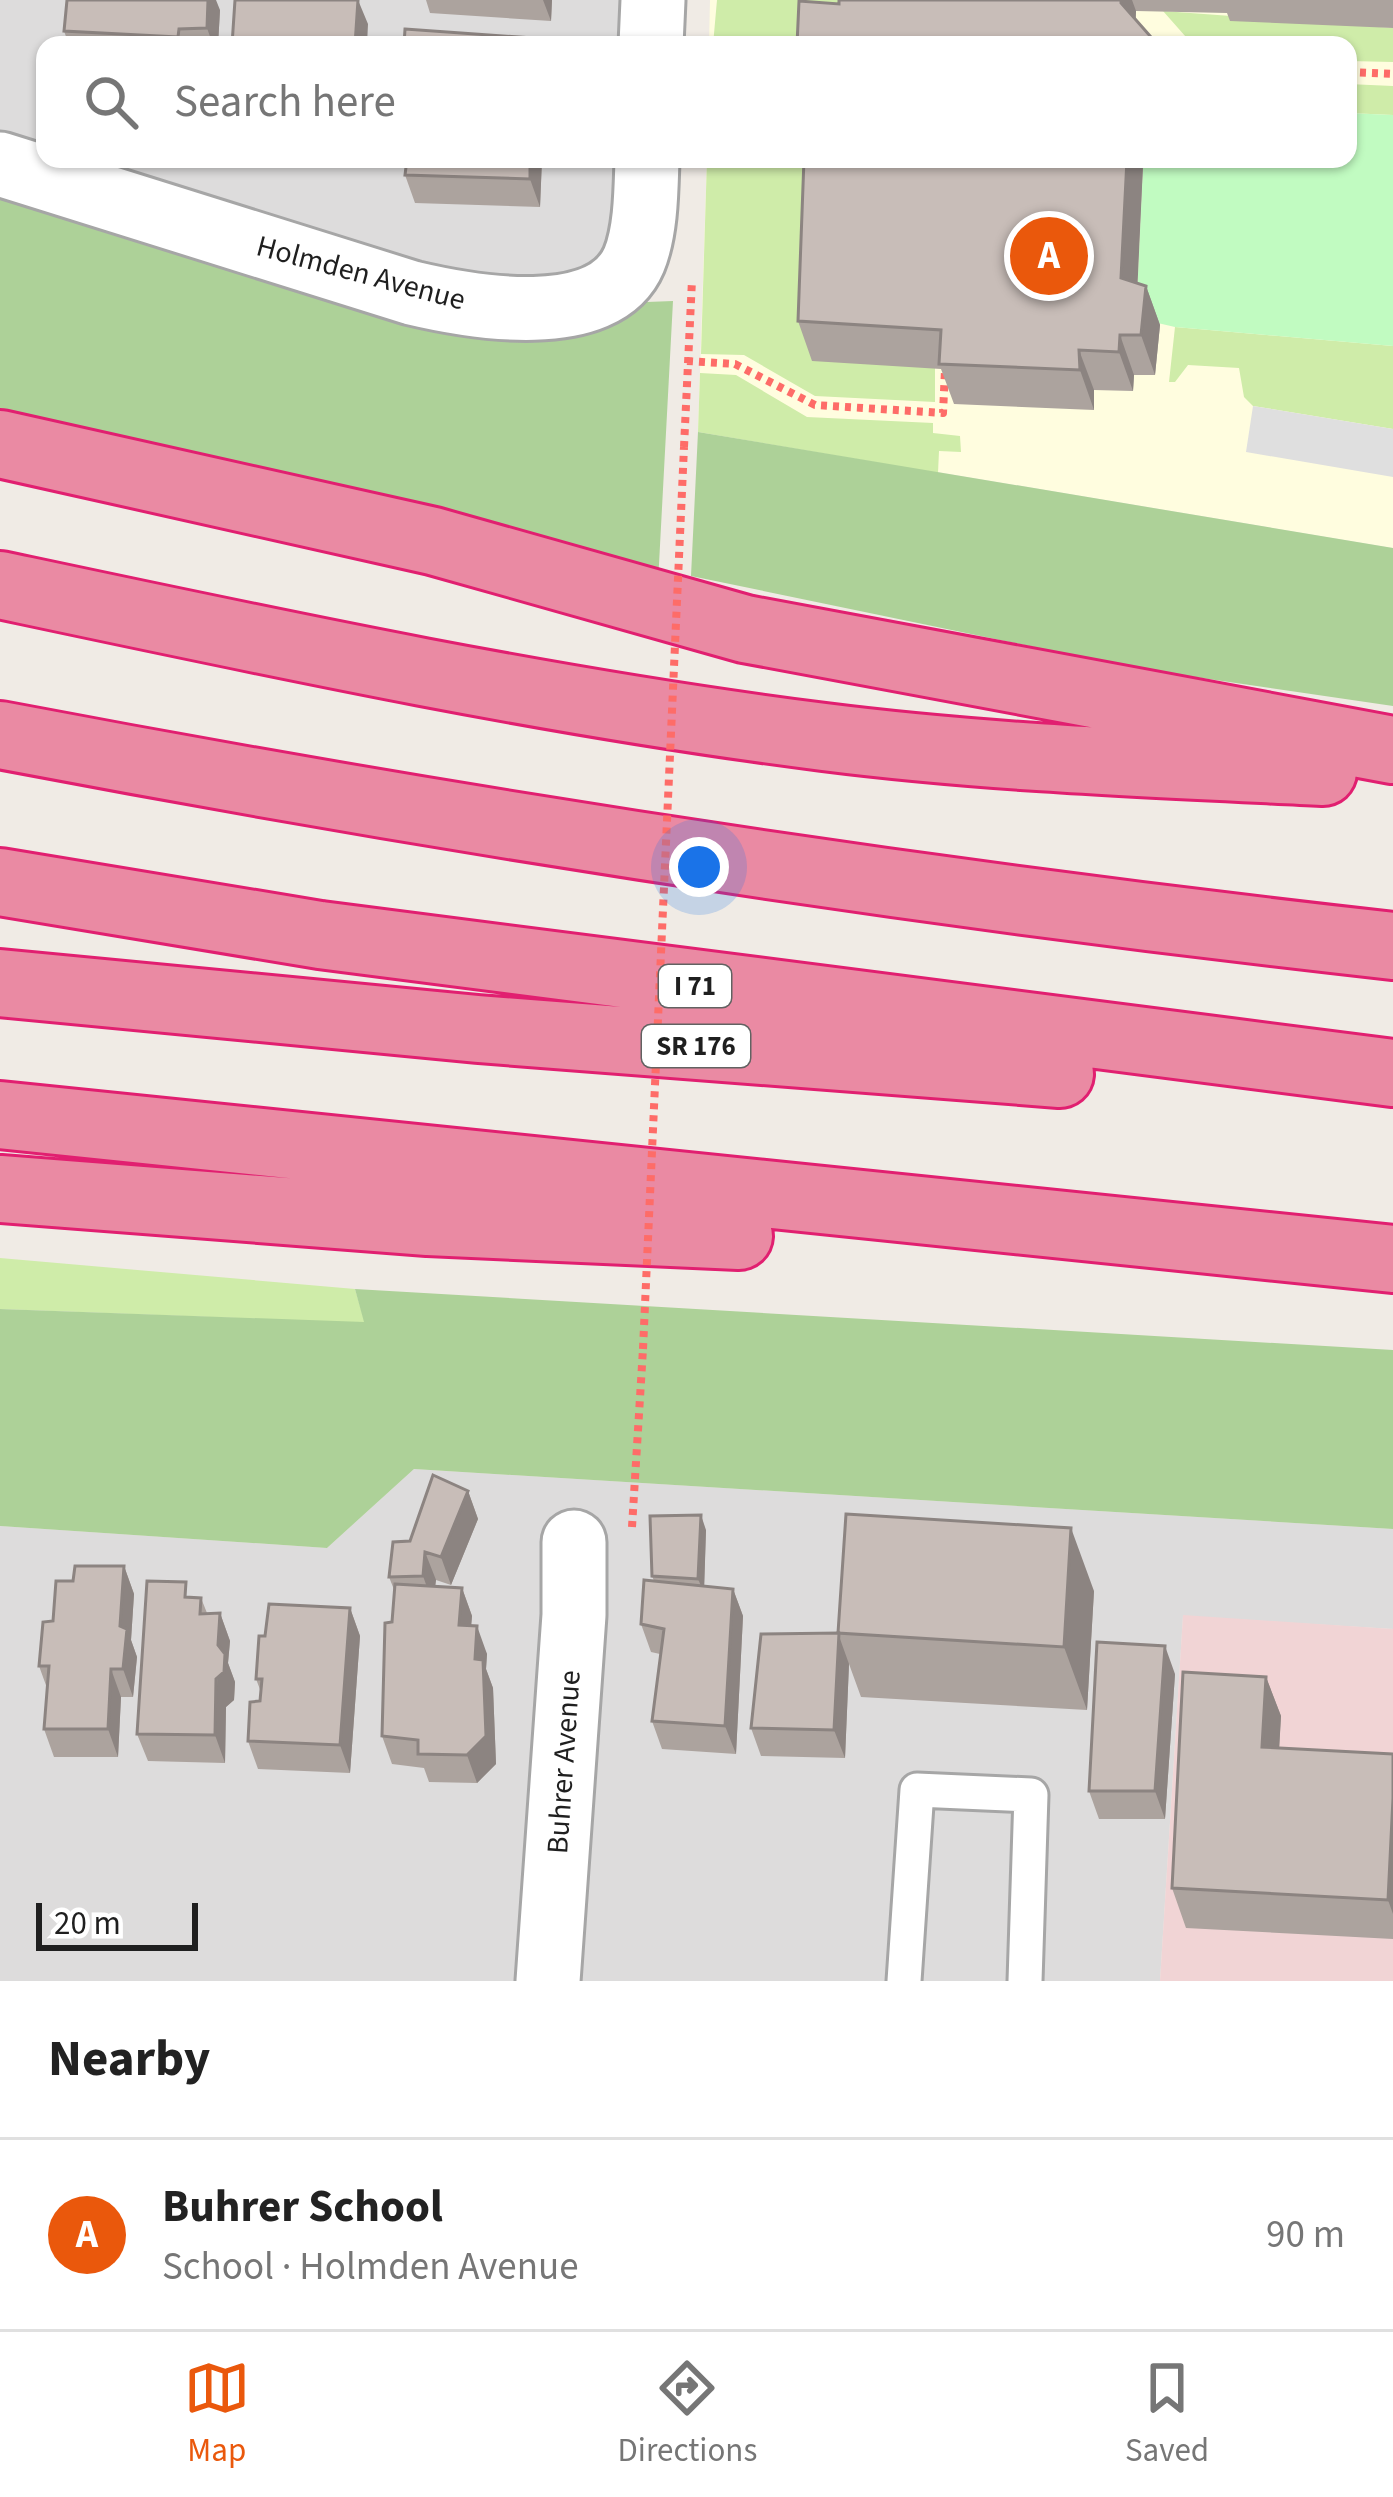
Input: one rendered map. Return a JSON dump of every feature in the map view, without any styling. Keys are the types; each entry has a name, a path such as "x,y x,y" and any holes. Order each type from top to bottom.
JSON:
{"highway":[{"path":"0,444 433,541 745,629 1393,750"},
{"path":"0,585 506,689 826,737 1096,761 1393,775"},
{"path":"0,735 318,795 730,860 1393,946"},
{"name":"I 71","path":"0,882 368,942 1393,1073"},
{"name":"SR 176","path":"0,983 478,1029 1393,1093"},
{"path":"0,1115 1393,1262"},
{"path":"0,1189 428,1222 1393,1262"}],"street":[{"path":"651,36 653,0"},
{"name":"Holmden Avenue","path":"0,164 412,293 499,306 576,305 619,283 634,260 646,170"},
{"name":"Buhrer Avenue","path":"548,1981 574,1616 602,1546"}],"lane":[{"path":"904,1981 917,1790 1031,1796 1024,1981"}],"path":[{"path":"1357,72 1393,74"},
{"path":"602,1546 643,1349 693,268"},
{"path":"687,362 735,364 814,405 943,413 945,369"}],"shaded area":[{"path":"0,0 653,0 651,36 36,36 36,168 647,168 646,180 576,305 0,164"},
{"path":"710,0 1393,0 1393,548 698,432 707,168 1357,168 1357,36 709,36"},
{"path":"1253,406 1393,429 1393,477 1246,452"},
{"path":"414,1469 1393,1529 1393,1629 1183,1616 1160,1981 0,1981 0,1526 327,1548"},
{"path":"1183,1615 1393,1629 1393,1981 1160,1981"}],"green space":[{"path":"717,0 855,0 821,36 714,36"},
{"path":"1163,11 1393,28 1393,62 1357,61 1357,36 1185,36"},
{"path":"1357,84 1393,86 1393,115 1357,113"},
{"path":"1357,113 1393,115 1393,346 1175,327 1136,318 1143,168 1357,168"},
{"path":"0,164 515,307 673,301 658,583 0,444"},
{"path":"707,168 825,168 935,368 935,402 815,396 744,355 701,354"},
{"path":"1175,327 1393,346 1393,429 1253,406 1244,397 1239,368 1188,365 1175,382 1169,382"},
{"path":"700,373 736,375 807,417 933,423 933,433 960,436 961,452 939,451 938,473 698,432"},
{"path":"698,432 1393,548 1393,706 1140,669 691,576"},
{"path":"0,1258 355,1289 365,1323 0,1309"},
{"path":"355,1289 1393,1350 1393,1529 414,1469 327,1548 0,1526 0,1309 364,1322"}],"building":[{"path":"67,0 208,0 207,28 179,29 178,36 64,31"},
{"path":"235,0 358,0 356,36 233,36"},
{"path":"839,0 1121,0 1150,36 797,36 799,1 839,4"},
{"path":"405,29 504,36 405,36"},
{"path":"406,168 530,168 530,179 405,175"},
{"path":"804,168 1127,168 1121,278 1146,286 1141,335 1120,335 1119,352 1079,350 1080,370 939,364 941,330 798,321"},
{"path":"433,1475 468,1491 441,1557 425,1552 423,1576 389,1577 393,1542 410,1541"},
{"path":"846,1514 1071,1528 1064,1647 838,1633"},
{"path":"701,1515 698,1579 652,1576 650,1516"},
{"path":"75,1566 124,1566 120,1626 127,1629 123,1669 111,1669 108,1729 44,1729 49,1666 39,1666 43,1622 53,1621 56,1581 73,1581"},
{"path":"644,1580 733,1589 725,1726 652,1721 664,1629 641,1624"},
{"path":"147,1581 186,1582 185,1597 201,1598 200,1614 220,1613 218,1645 225,1654 224,1672 216,1679 215,1735 137,1734"},
{"path":"395,1584 462,1588 459,1625 477,1626 475,1659 483,1660 486,1736 467,1755 418,1754 418,1740 382,1736 385,1623 392,1622"},
{"path":"269,1604 350,1608 340,1745 248,1741 250,1702 260,1701 262,1679 256,1679 259,1636 265,1636"},
{"path":"839,1633 834,1730 751,1728 761,1634"},
{"path":"1097,1642 1165,1646 1155,1791 1089,1791"},
{"path":"1183,1672 1266,1677 1262,1747 1393,1754 1388,1900 1172,1888"}],"place":[{"name":"Buhrer School","path":"1049,256"}]}
